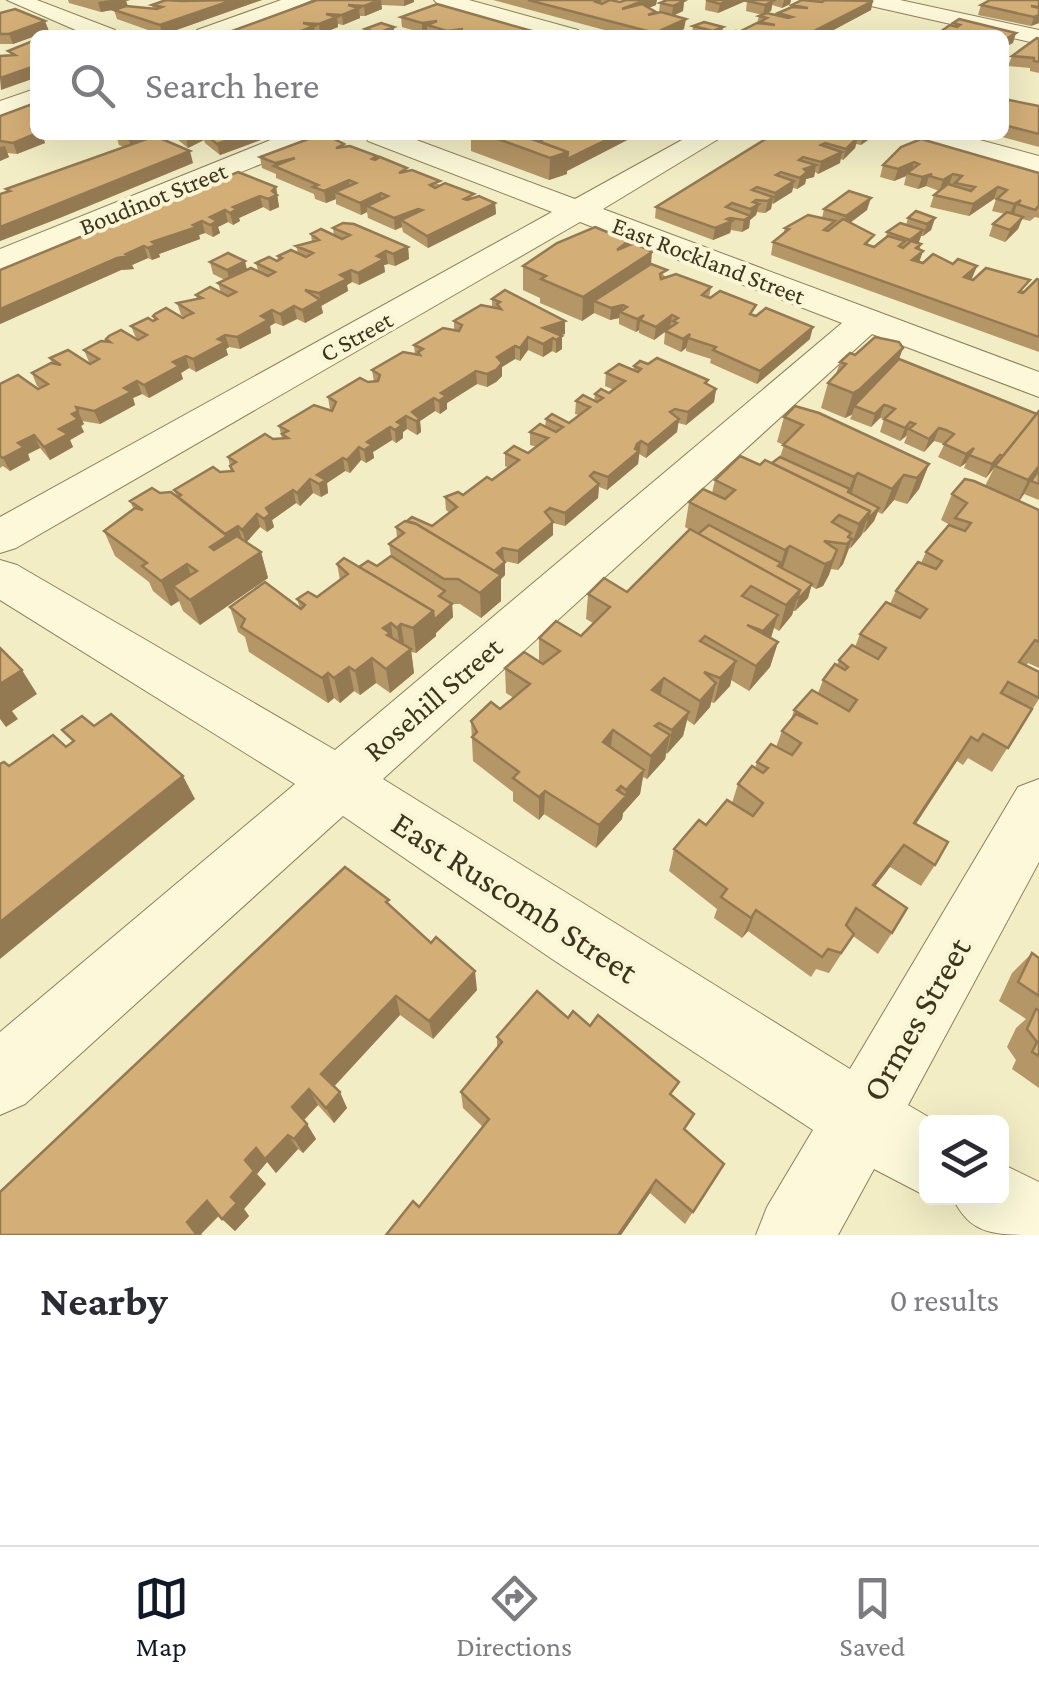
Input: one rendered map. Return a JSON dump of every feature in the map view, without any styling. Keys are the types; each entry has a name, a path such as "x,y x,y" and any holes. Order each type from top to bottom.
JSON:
{"street":[{"path":"219,30 301,0"},
{"path":"444,0 552,30"},
{"path":"871,0 1039,36"},
{"path":"900,28 948,0"},
{"path":"0,14 31,2 95,30"},
{"path":"0,110 30,98"},
{"name":"Boudinot Street","path":"0,261 295,140"},
{"name":"East Rockland Street","path":"391,140 1039,385"},
{"name":"C Street","path":"0,537 702,140"},
{"path":"948,140 1039,165"},
{"name":"Rosehill Street","path":"0,1079 867,320"},
{"name":"East Ruscomb Street","path":"0,577 338,781 919,1154"},
{"name":"Ormes Street","path":"795,1235 1039,805"},
{"path":"1003,1205 1039,1226"}],"building":[{"path":"166,0 233,0 160,25 114,10 126,6 157,9 162,7 152,5"},
{"path":"317,0 380,0 364,6 348,5 359,8 342,15 326,14 337,17 319,24 303,23 314,26 304,30 235,30"},
{"path":"528,0 601,0 596,2 602,4 610,0 645,0 622,9 642,4 656,12 648,15 661,12 686,19 662,30 643,30"},
{"path":"802,0 873,1 816,30 743,30 757,23 775,25 760,22 767,18 759,16 767,13 788,18 792,17 778,13 792,7 808,8 792,5"},
{"path":"990,0 1039,0 1039,7 1031,6 1039,8 1039,15 981,5"},
{"path":"684,1 673,6 660,3"},
{"path":"747,1 773,1 765,5"},
{"path":"437,4 528,30 444,30 427,25 437,21 422,23 401,17"},
{"path":"15,9 45,21 0,34 0,13"},
{"path":"959,19 1004,30 943,30 960,25 953,23"},
{"path":"704,22 723,27 709,30 693,26"},
{"path":"381,23 394,27 386,30 365,29"},
{"path":"1037,38 1039,62 1012,56"},
{"path":"30,42 30,68 0,78 0,56 15,55 8,51"},
{"path":"1009,100 1039,106 1039,134 1009,126"},
{"path":"30,105 30,136 13,143 0,141 0,116"},
{"path":"144,140 164,140 190,151 0,227 0,194 10,191 6,189"},
{"path":"306,140 336,140 344,144 336,148 350,146 377,156 372,159 380,157 407,168 399,173 412,170 440,181 430,185 435,188 445,183 474,194 464,199 479,196 495,203 427,236 401,220 422,210 394,218 367,206 388,196 381,193 360,203 335,192 356,183 349,180 324,191 274,166 295,158 275,163 260,157"},
{"path":"501,140 535,140 568,152 550,158"},
{"path":"535,140 606,140 567,159 568,152"},
{"path":"764,140 855,140 846,149 821,145 842,152 821,162 803,157 799,160 816,165 804,169 807,172 800,178 781,172 776,175 794,181 775,193 757,187 752,190 773,197 768,201 756,200 753,202 759,204 750,209 732,203 726,207 751,216 744,220 730,218 727,219 732,221 715,228 656,207"},
{"path":"924,140 1039,173 1039,206 1035,210 1017,204 1021,200 1014,204 997,199 1007,190 998,187 973,204 934,195 948,184 971,191 975,187 955,183 962,176 953,174 943,180 929,176 932,174 922,177 907,173 919,164 914,162 898,169 883,165 901,147"},
{"path":"238,172 276,187 272,191 277,195 268,199 260,196 233,207 237,209 230,213 225,210 210,217 217,221 210,225 202,221 193,225 197,227 152,242 156,245 144,246 126,254 130,256 117,258 0,309 0,270"},
{"path":"849,191 871,198 846,216 824,209"},
{"path":"916,211 935,218 927,224 908,218"},
{"path":"1007,212 1023,217 1010,230 993,224"},
{"path":"808,215 835,221 824,230 828,231 843,219 874,235 865,244 874,247 888,236 905,241 899,246 903,248 911,241 921,244 916,248 923,251 912,260 923,263 933,254 953,264 958,259 977,266 964,277 973,280 986,268 1030,280 1019,292 1023,293 1039,280 1039,337 773,242 789,229 785,228"},
{"path":"343,223 408,247 393,254 386,251 377,256 384,259 358,273 351,270 340,275 347,279 319,293 305,290 320,300 302,310 294,306 280,314 272,310 261,316 268,320 237,337 225,335 218,339 225,342 193,359 186,356 173,362 179,366 144,385 137,381 124,388 131,392 94,411 76,407 78,411 72,414 78,419 59,429 68,434 44,447 34,435 18,443 24,447 0,456 0,384 18,375 38,389 48,384 32,373 51,363 61,365 50,358 68,350 90,364 99,359 84,350 101,341 110,342 106,339 109,336 121,330 138,340 147,335 131,326 148,318 157,319 153,316 166,308 183,318 193,313 177,303 202,298 196,295 210,287 228,296 236,292 218,283 251,268 268,276 275,272 256,263 269,257 277,261 282,258 278,256 291,250 306,257 313,253 296,246 319,240 311,234 321,229 342,239 350,235 333,228"},
{"path":"900,223 923,230 910,240 887,232"},
{"path":"595,227 612,234 621,228 637,234 617,250 634,243 652,252 583,297 541,279 546,276 523,266 557,243"},
{"path":"228,253 245,261 227,270 210,262"},
{"path":"651,264 667,270 660,274 661,279 676,274 711,287 702,295 710,298 720,291 756,305 750,314 756,316 766,308 813,327 760,371 713,350 716,347 688,338 690,334 683,339 665,331 677,323 673,321 678,318 672,315 656,327 640,320 644,315 637,319 620,312 627,307 623,305 611,308 594,301"},
{"path":"505,290 565,321 543,328 562,336 543,344 528,337 520,348 515,346 497,357 502,363 496,370 487,374 476,371 441,393 446,396 439,401 434,398 412,412 420,419 406,416 397,422 402,425 395,430 390,427 367,442 372,445 364,450 359,447 347,460 343,458 317,475 326,480 319,484 310,479 297,493 293,490 266,508 270,514 264,519 257,514 242,530 238,526 225,534 178,497 181,495 174,490 213,467 220,472 233,471 230,466 236,462 228,457 265,434 273,439 288,438 282,434 288,431 279,426 314,405 332,411 336,402 328,397 360,378 378,381 380,375 372,370 403,352 420,355 418,352 423,349 414,345 443,328 459,331 462,325 454,321 481,305 501,309 497,304 500,302 492,299"},
{"path":"875,337 899,342 903,348 853,393 828,383 846,364 840,362 850,353 855,355"},
{"path":"657,358 708,380 705,383 716,389 688,412 670,412 679,419 648,445 641,441 637,444 635,449 639,451 608,477 594,472 590,476 599,484 565,513 550,508 545,512 553,522 518,551 503,548 497,553 505,562 494,571 407,521 412,517 432,526 457,507 445,497 458,492 463,495 487,477 492,480 519,460 505,453 514,446 528,453 548,438 530,432 540,424 556,432 563,427 546,419 552,414 569,423 590,407 576,401 583,395 597,402 603,398 595,394 601,389 609,393 625,381 606,373 619,364 638,372 641,369 634,366 640,361 648,364"},
{"path":"899,359 1037,414 992,464 969,455 974,448 966,454 944,444 954,434 946,430 939,428 929,439 909,429 915,424 910,422 905,428 884,419 895,409 884,405 875,414 854,406"},
{"path":"795,406 819,413 929,464 917,478 904,475 892,489 858,473 854,477 783,445 803,425 784,417"},
{"path":"1039,411 1039,466 1028,480 995,466"},
{"path":"740,456 760,465 765,460 870,511 859,524 839,515 832,522 851,533 848,537 852,539 847,544 824,541 837,550 832,561 825,564 790,546 785,550 689,502 703,489 725,499 735,490 715,480"},
{"path":"780,457 850,489 848,492 879,508 867,520 870,511 772,463"},
{"path":"965,479 1039,510 1039,642 1035,640 1019,662 1039,672 1039,698 1008,682 1001,693 1032,709 1008,748 983,734 978,741 971,737 914,823 948,842 935,865 904,845 873,885 907,908 892,933 856,908 846,925 854,934 841,953 828,949 822,957 756,910 751,918 721,897 727,889 674,849 699,820 706,825 727,800 753,816 763,803 738,784 752,766 763,773 768,768 757,762 771,744 792,755 801,743 782,731 796,714 818,724 794,710 812,690 849,711 857,700 823,680 835,664 845,670 848,667 839,660 852,645 878,659 886,648 860,634 886,602 920,618 927,609 896,591 918,562 936,569 942,561 926,552 949,525 965,531 971,523 955,518 967,503 952,494"},
{"path":"152,488 160,493 171,492 227,536 210,547 214,550 237,536 261,552 190,600 173,586 197,571 187,564 161,581 142,566 147,563 104,531 135,508 143,510 130,501"},
{"path":"405,521 501,575 480,593 458,579 444,579 389,544 404,533 396,527"},
{"path":"709,525 812,584 797,598 800,590 698,534"},
{"path":"690,529 800,590 786,605 751,586 742,596 778,615 763,631 747,625 778,642 756,666 705,636 700,641 736,661 720,678 704,672 716,683 700,701 664,678 652,690 689,712 672,730 659,723 655,726 670,735 651,756 613,730 603,742 644,770 626,790 621,786 617,790 626,796 599,825 545,791 539,797 513,778 519,772 472,737 477,732 471,721 491,702 500,709 530,684 505,668 524,652 543,664 560,651 539,638 556,621 581,636 610,607 588,594 604,578 627,592"},
{"path":"391,556 445,591 439,596 452,604 434,620 433,611 359,567 368,561 377,566"},
{"path":"344,558 433,611 413,628 401,624 397,628 391,623 383,628 390,633 387,635 411,649 386,669 372,658 355,671 349,667 334,678 328,673 322,678 241,627 245,619 230,607 265,582 301,609 305,605 297,599 308,592 317,597 348,574 337,564"},
{"path":"0,648 22,670 0,684"},
{"path":"111,714 183,776 0,922 0,764 9,766 53,735 66,747 74,741 62,730 82,716 94,726"},
{"path":"345,867 389,900 386,902 431,943 436,937 475,971 429,1021 396,996 321,1074 340,1092 326,1108 309,1089 292,1107 307,1124 294,1139 288,1135 265,1159 256,1148 245,1160 254,1171 231,1197 237,1203 222,1219 207,1201 187,1222 197,1235 0,1235 0,1192"},
{"path":"1032,953 1039,958 1039,996 1018,982"},
{"path":"537,991 568,1018 573,1011 590,1026 598,1015 679,1082 670,1094 694,1114 684,1129 724,1164 693,1212 656,1180 618,1235 386,1235 413,1201 419,1207 489,1119 461,1092 502,1042 497,1037"},
{"path":"1036,1009 1039,1056 1032,1052 1037,1042 1027,1029"}]}
